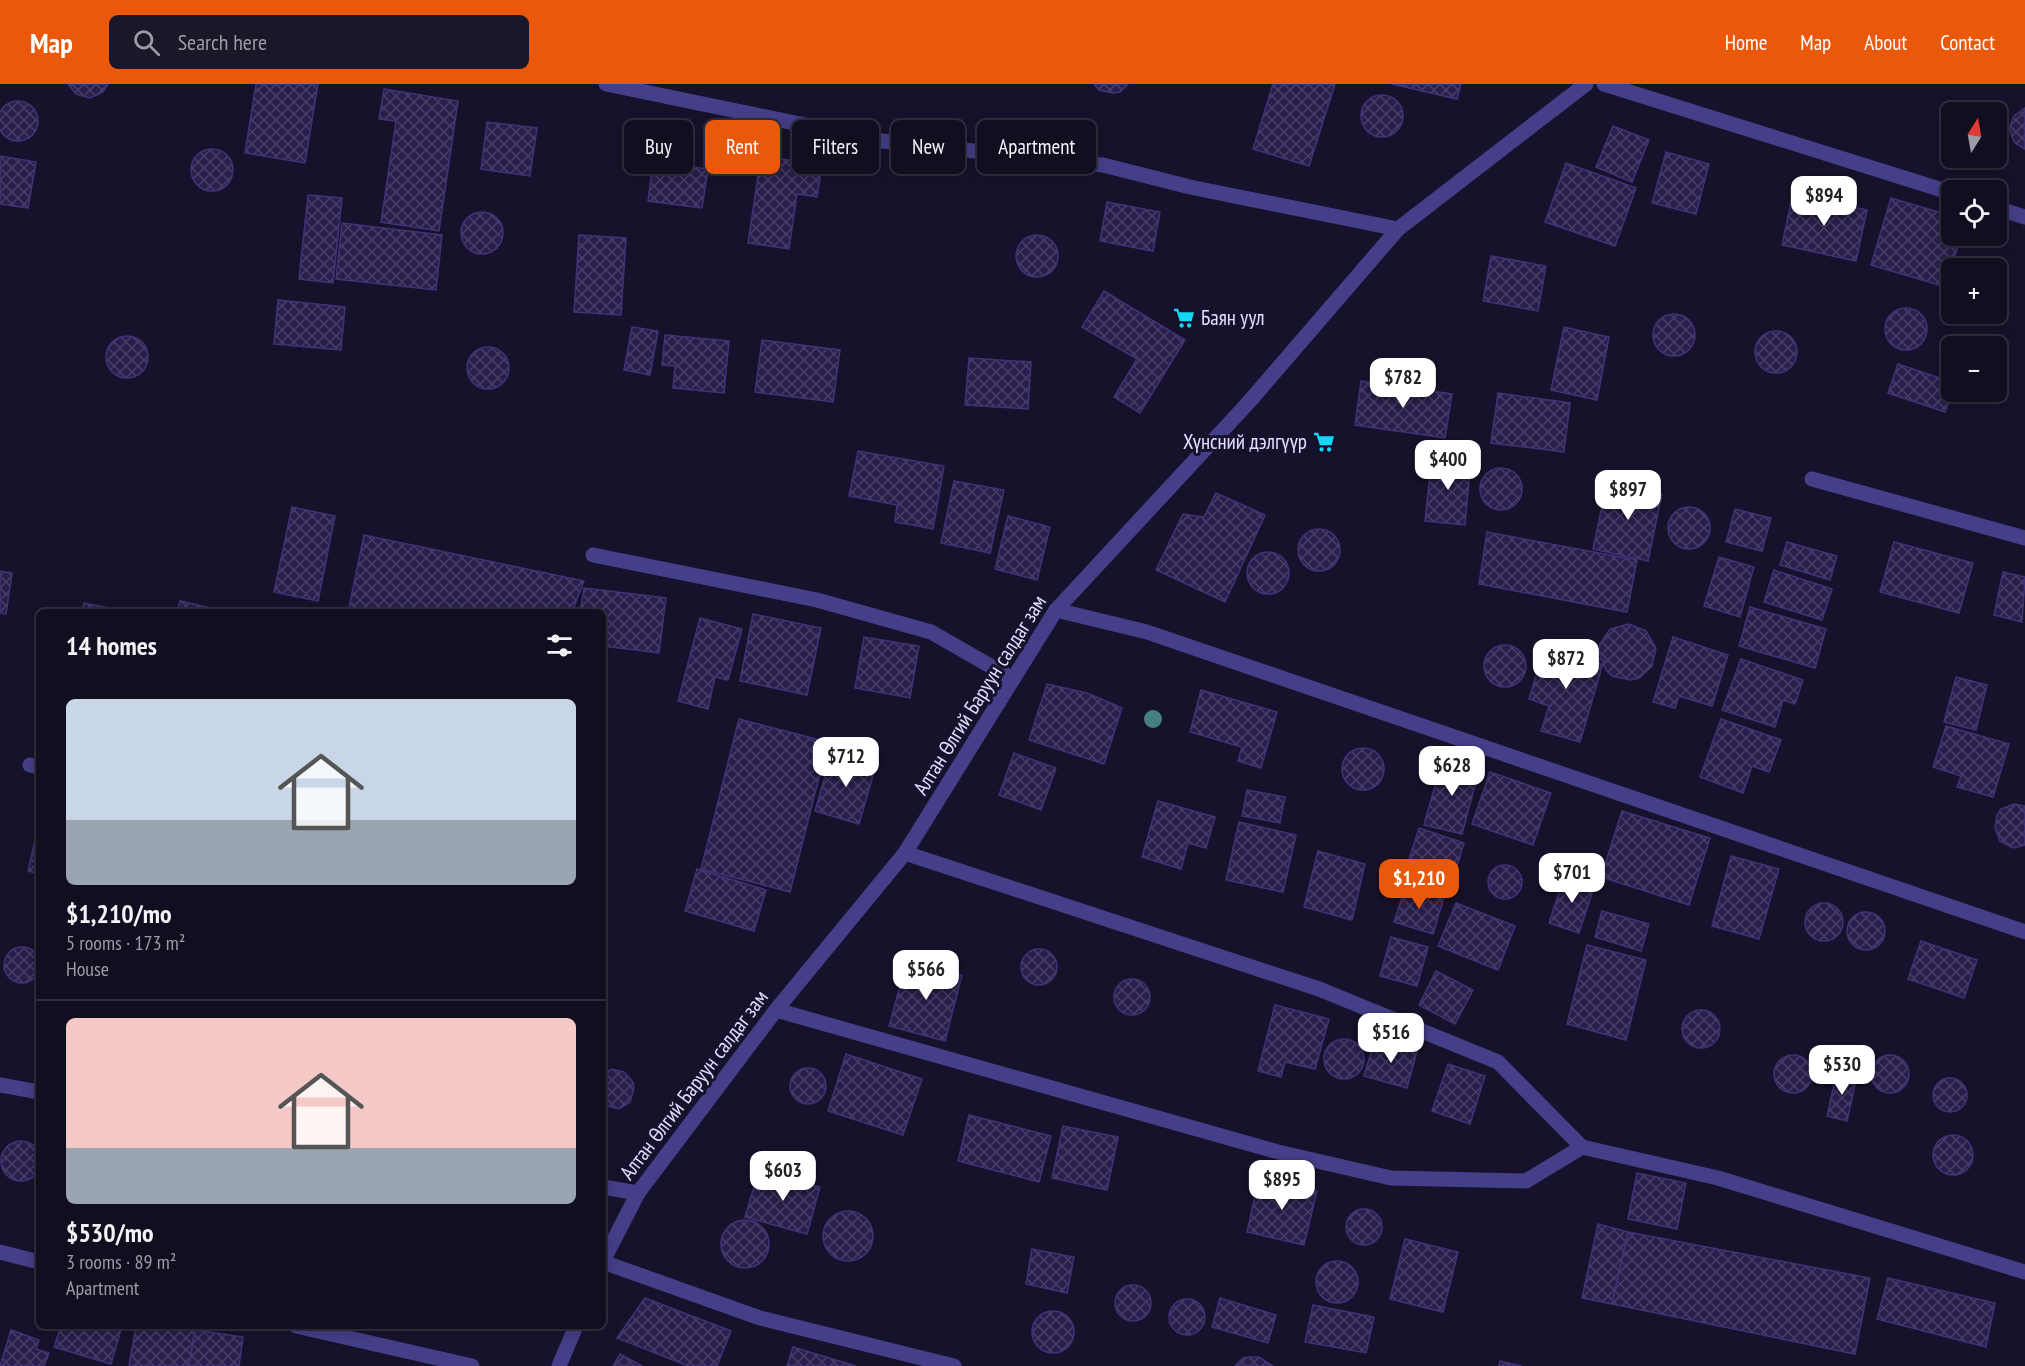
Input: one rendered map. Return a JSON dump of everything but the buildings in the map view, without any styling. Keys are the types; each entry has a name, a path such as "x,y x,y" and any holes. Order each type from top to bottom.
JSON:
{"street":[{"path":"606,84 882,141 1103,165 1190,187 1398,229"},
{"name":"Алтан Өлгий Баруун салдаг зам","path":"606,1256 638,1193 776,1010 905,853 1056,610 1248,403 1398,229 1586,84"},
{"path":"1604,84 1941,190"},
{"path":"2007,211 2025,216"},
{"path":"1812,479 2025,538"},
{"path":"593,555 818,600 931,632 1013,679"},
{"path":"1056,610 1147,632 2025,932"},
{"path":"905,853 1319,989 1498,1062 1582,1147 1718,1178 2025,1272"},
{"path":"776,1010 1278,1152 1391,1178 1526,1181 1582,1147"},
{"path":"0,1085 36,1091"},
{"path":"606,1188 638,1193"},
{"path":"0,1252 36,1261"},
{"path":"606,1263 760,1318 954,1366"},
{"path":"309,1329 472,1366"},
{"path":"559,1366 575,1329"}],"place":[{"name":"Баян уул","path":"1184,318"},
{"name":"Хүнсний дэлгүүр","path":"1324,442"}]}
